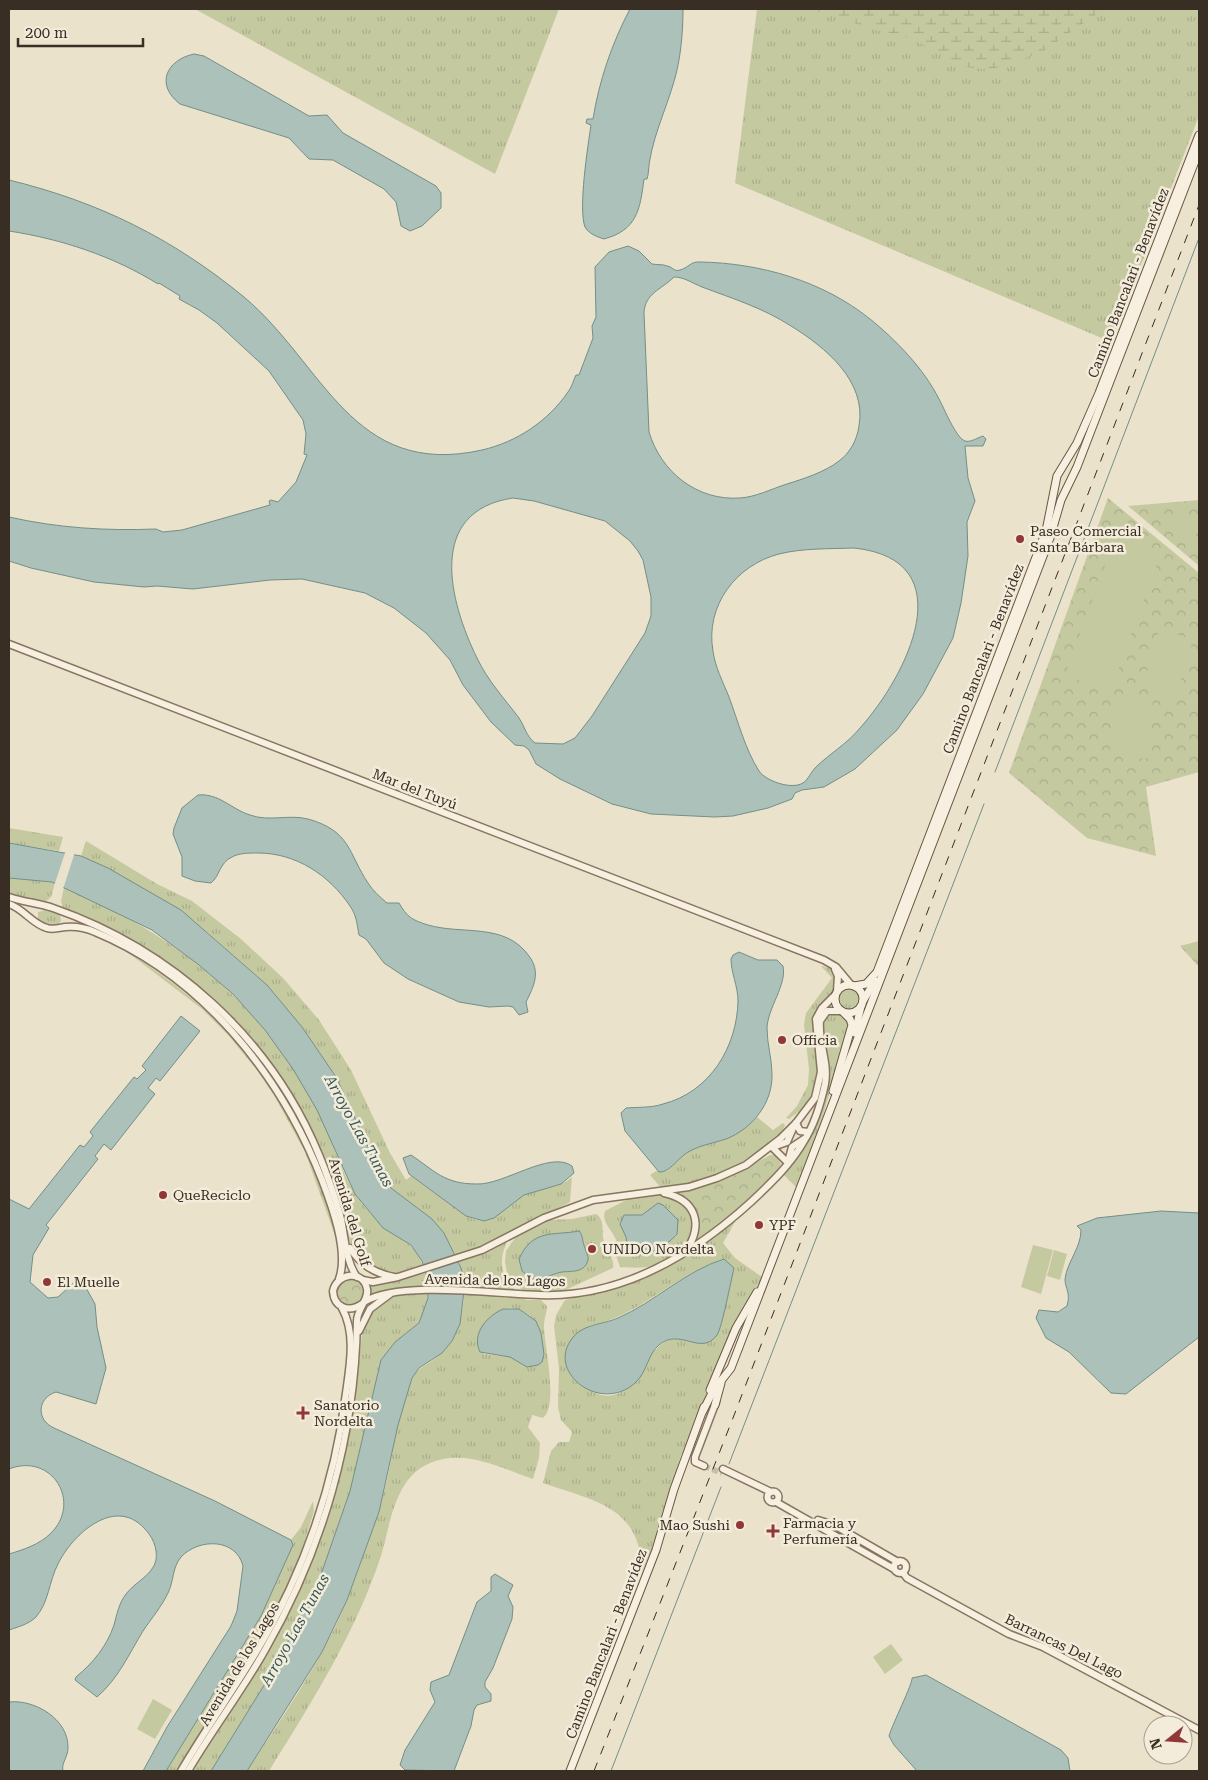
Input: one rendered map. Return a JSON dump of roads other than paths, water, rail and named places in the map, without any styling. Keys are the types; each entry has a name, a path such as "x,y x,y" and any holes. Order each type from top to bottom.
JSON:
{"main road":[{"name":"Camino Bancalari - Benavídez","path":"852,986 866,984 876,972 1042,542 1050,517 1055,482 1077,444 1099,393 1199,135"},
{"name":"Camino Bancalari - Benavídez","path":"703,1411 722,1379 731,1368 1050,538 1061,500 1074,472 1199,151"},
{"path":"1064,464 1072,467 1074,472"},
{"path":"1055,482 1061,486 1069,484"},
{"name":"Camino Bancalari - Benavídez","path":"832,1105 866,993 886,962"},
{"path":"852,986 862,993 862,1005 855,1012 842,1012 835,1004 836,993 842,987 852,986"},
{"name":"Camino Bancalari - Benavídez","path":"818,1142 852,1028 851,1021 842,1012"},
{"name":"Camino Bancalari - Benavídez","path":"570,1771 656,1550 674,1489 731,1339 774,1256"},
{"path":"714,1405 731,1339"}],"street":[{"name":"Mar del Tuyú","path":"9,644 812,957"},
{"name":"Avenida del Golf","path":"9,897 52,907 130,942 186,980 230,1020 273,1072 304,1124 335,1199 353,1271 360,1278"},
{"name":"Avenida del Golf","path":"9,904 23,911 45,928 73,927 88,930 141,957 196,996 246,1047 280,1094 315,1162 330,1203 341,1245 343,1264 339,1278"},
{"path":"812,957 836,967 852,986"},
{"path":"812,957 835,970 838,979 836,993"},
{"name":"Avenida de los Lagos","path":"360,1278 374,1282 417,1272 495,1245 544,1218 570,1207 601,1198 660,1192 702,1183 733,1172 772,1147 797,1122 815,1098 820,1082 821,1064 816,1019 822,1008 836,993"},
{"name":"Avenida de los Lagos","path":"183,1771 264,1652 296,1592 312,1552 334,1485 345,1439 354,1384 357,1317 363,1303 376,1296 396,1291 470,1291 542,1295 583,1292 639,1277 684,1254 712,1235 739,1212 788,1163 807,1135 826,1075 820,1021 827,1011 842,1012"},
{"path":"807,1135 800,1131 797,1122 807,1118 812,1124"},
{"path":"772,1147 788,1163"},
{"path":"660,1192 681,1199 694,1216 696,1230 684,1254"},
{"path":"347,1243 356,1256 370,1269 398,1277"},
{"path":"348,1275 360,1278 367,1290 363,1303 351,1309 342,1308 336,1303 333,1295 334,1286 339,1278 348,1275"},
{"path":"357,1339 362,1321 370,1309 380,1300 396,1291"},
{"name":"Avenida de los Lagos","path":"183,1771 257,1651 278,1612 299,1568 318,1516 337,1443 348,1378 350,1330 342,1308"},
{"path":"705,1464 699,1457 702,1439 714,1405 731,1368"},
{"path":"723,1471 769,1494 776,1492 777,1500"},
{"path":"769,1494 771,1502 777,1500 898,1562 904,1563 905,1571 897,1573 894,1569 777,1500"},
{"path":"894,1569 898,1562"},
{"name":"Barrancas Del Lago","path":"905,1571 918,1583 1009,1634 1043,1647 1199,1730"}],"water":[{"path":"630,9 683,9 681,44 675,78 655,138 647,179 644,179 641,200 635,217 624,230 604,239 588,231 583,218 584,177 591,125 586,123 587,119 593,119 607,62 617,35"},
{"path":"194,54 204,56 309,116 327,115 343,133 436,186 441,193 441,208 422,226 410,231 401,226 396,202 384,189 333,160 309,159 289,138 180,104 172,97 168,89 167,74 176,62"},
{"path":"9,180 74,199 104,211 162,240 190,257 244,297 272,324 344,409 371,432 401,448 438,454 482,450 507,442 531,429 560,402 569,390 576,375 579,375 593,338 592,326 596,317 595,267 609,252 628,246 639,251 652,264 665,265 676,270 683,269 697,262 723,263 768,270 832,294 870,319 890,336 917,366 933,388 954,429 962,439 969,441 983,436 986,439 983,446 965,446 968,478 975,501 967,522 968,556 961,603 953,638 923,694 897,730 855,769 824,787 802,790 795,793 792,799 768,808 733,816 651,814 612,804 560,779 536,764 529,750 524,746 515,745 491,722 463,685 450,660 426,633 394,608 365,593 302,579 270,580 193,589 157,586 144,587 94,582 31,568 9,561 9,517 82,528 156,529 163,532 182,530 270,505 269,501 271,500 278,502 296,482 307,455 304,454 306,434 303,420 269,371 217,323 179,299 180,296 159,283 105,257 67,244 9,231","holes":["674,277 685,279 770,314 804,334 830,355 850,380 857,394 860,410 857,436 850,450 843,458 814,475 758,494 740,498 724,498 709,495 695,489 672,471 662,460 649,432 644,313 647,301 654,292","513,498 534,501 605,521 630,541 643,560 651,597 651,616 645,633 592,716 575,738 563,744 535,743 530,737 519,718 481,666 459,611 453,586 452,562 456,539 467,520 485,506","854,548 888,557 909,574 917,597 916,623 908,652 878,706 860,728 815,768 803,783 786,785 762,775 746,744 716,663 712,634 714,618 719,603 727,590 749,567 763,559 779,554 816,549"]},
{"path":"198,795 212,796 257,817 294,817 322,824 333,830 347,844 370,886 387,903 399,903 411,917 428,925 495,934 508,938 519,945 529,956 535,968 534,985 526,1002 528,1012 519,1015 513,1007 489,1007 459,1002 408,979 384,963 366,939 359,935 352,910 342,895 322,876 298,862 272,854 244,854 235,856 224,863 211,883 195,881 182,876 182,857 173,834 174,828 182,808"},
{"name":"Arroyo Las Tunas","path":"9,843 81,856 108,868 181,910 267,985 302,1027 336,1077 370,1151 391,1188 432,1219 444,1233 461,1268 465,1283 460,1324 452,1341 442,1353 419,1368 412,1378 398,1425 379,1512 347,1600 322,1652 247,1771 211,1771 271,1674 318,1583 350,1491 381,1360 395,1342 419,1323 428,1298 427,1277 422,1261 411,1245 383,1228 355,1194 317,1110 293,1069 265,1030 233,994 199,965 152,930 52,882 9,878"},
{"path":"739,952 758,960 777,960 783,966 782,981 770,1012 767,1028 772,1074 769,1095 759,1114 744,1129 726,1139 690,1151 667,1170 659,1172 625,1131 621,1113 626,1108 654,1106 680,1098 707,1078 718,1065 726,1051 736,1018 738,995 731,959 733,955"},
{"path":"181,1016 200,1031 160,1081 156,1078 148,1088 155,1094 111,1150 104,1144 95,1156 98,1159 46,1225 49,1228 33,1255 30,1282 48,1298 58,1297 80,1277 95,1304 97,1327 106,1368 96,1404 56,1392 45,1399 41,1409 42,1415 44,1420 54,1428 215,1501 291,1540 293,1545 261,1616 166,1771 143,1771 167,1727 231,1626 237,1611 243,1566 233,1550 216,1544 197,1546 181,1557 163,1603 143,1631 117,1674 97,1697 75,1680 94,1660 108,1640 124,1597 148,1574 154,1565 156,1560 155,1547 152,1538 144,1528 132,1519 120,1516 107,1518 83,1531 64,1553 53,1577 44,1605 36,1617 27,1623 9,1630 9,1554 20,1551 46,1538 59,1522 64,1508 63,1495 58,1484 50,1474 38,1468 24,1466 9,1469 9,1199 29,1209 80,1145 84,1147 93,1136 90,1132 134,1077 137,1079 146,1070 142,1066"},
{"path":"411,1155 441,1176 456,1182 488,1183 552,1162 563,1162 572,1166 574,1173 561,1184 524,1195 494,1218 484,1221 466,1216 409,1174 403,1158"},
{"path":"658,1203 663,1205 678,1220 677,1234 661,1247 648,1253 634,1254 628,1252 626,1237 620,1224 624,1215 642,1215"},
{"path":"1161,1211 1199,1213 1199,1337 1126,1394 1111,1393 1069,1352 1046,1338 1036,1318 1039,1310 1058,1312 1067,1306 1068,1294 1065,1279 1080,1237 1081,1230 1077,1226 1097,1218"},
{"path":"579,1231 588,1257 584,1267 538,1279 522,1271 519,1259 531,1242 544,1235"},
{"path":"724,1259 734,1268 719,1331 711,1341 697,1343 675,1339 667,1340 655,1349 637,1381 629,1388 620,1392 610,1394 591,1391 575,1380 567,1368 565,1356 567,1347 575,1335 586,1328 618,1318 632,1311 696,1271"},
{"path":"503,1309 519,1309 536,1321 541,1333 544,1354 542,1362 538,1365 527,1367 510,1357 480,1352 478,1339 482,1326 491,1316"},
{"path":"495,1574 513,1585 508,1596 513,1607 512,1619 493,1668 485,1682 485,1687 491,1694 491,1701 477,1705 474,1710 471,1726 454,1771 405,1770 400,1765 405,1750 435,1702 430,1690 431,1682 449,1675 477,1602 491,1591 491,1577"},
{"path":"926,1675 1061,1750 1068,1758 1070,1771 917,1771 894,1745 889,1736 912,1678"},
{"path":"9,1702 29,1704 39,1708 48,1713 63,1728 67,1738 68,1751 63,1771 9,1771"}],"waterway":[{"path":"995,772 1199,238"},
{"path":"729,1464 984,804"},
{"path":"611,1771 721,1487"}],"tunnel":[{"path":"704,1466 722,1473"}],"railway":[{"path":"594,1771 733,1418 1199,205"}],"place":[{"name":"Paseo Comercial Santa Bárbara","path":"1020,539"},
{"name":"Officia","path":"782,1040"},
{"name":"QueReciclo","path":"163,1195"},
{"name":"YPF","path":"759,1225"},
{"name":"UNIDO Nordelta","path":"592,1249"},
{"name":"El Muelle","path":"47,1282"},
{"name":"Sanatorio Nordelta","path":"303,1413"},
{"name":"Mao Sushi","path":"740,1525"},
{"name":"Farmacia y Perfumería","path":"773,1531"}]}
